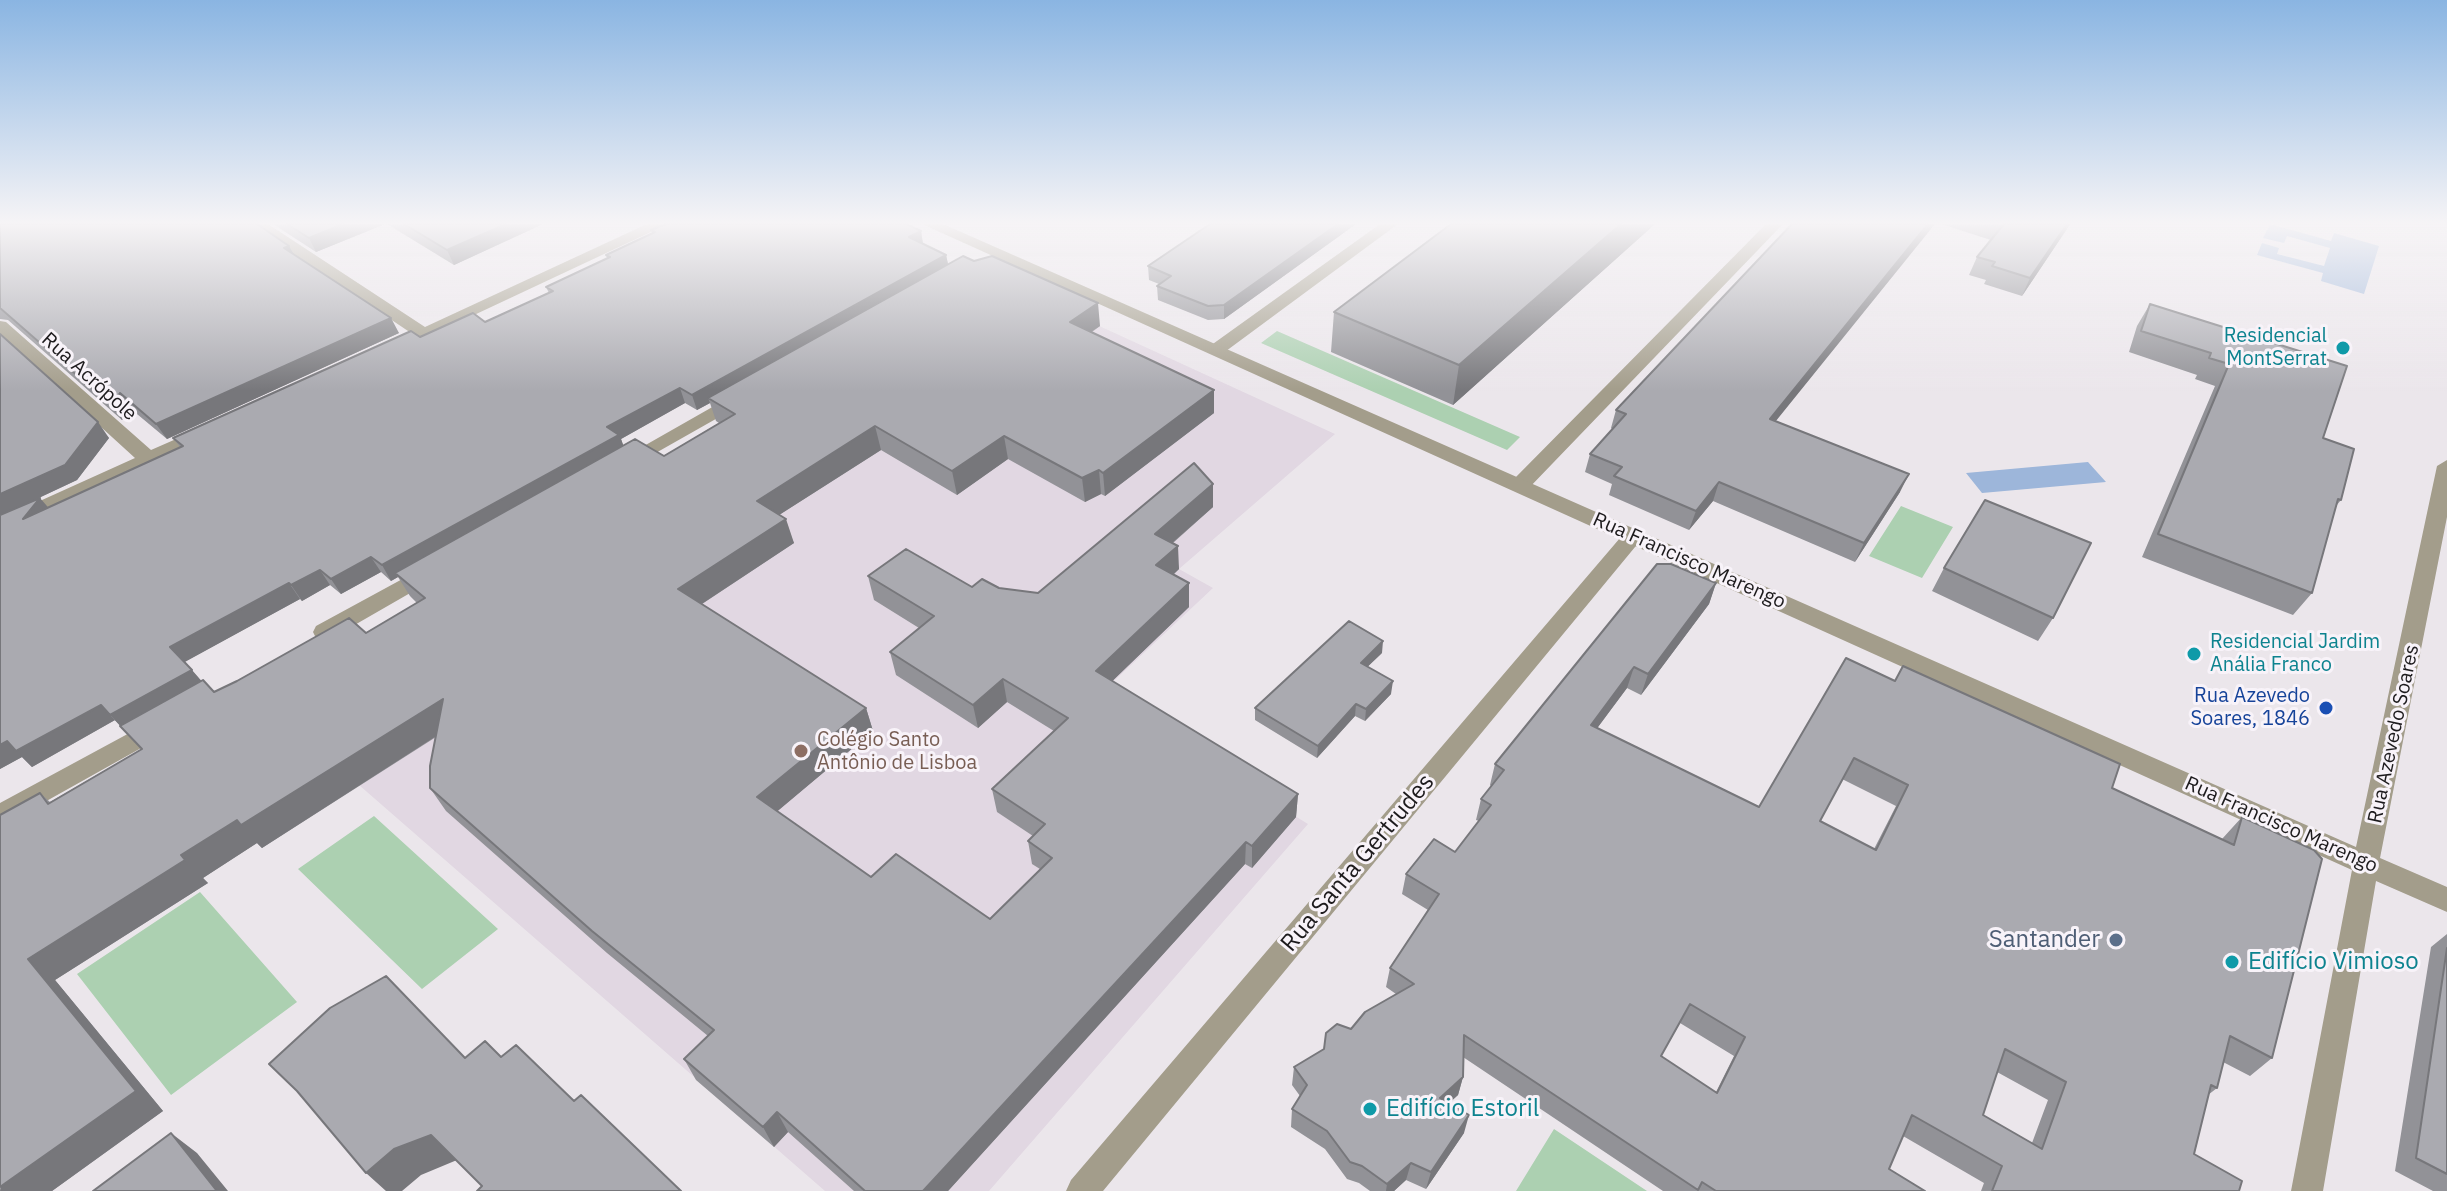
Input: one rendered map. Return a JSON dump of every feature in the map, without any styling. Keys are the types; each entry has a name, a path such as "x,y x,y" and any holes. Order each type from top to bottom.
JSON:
{"street":[{"path":"341,280 424,334"},
{"path":"380,353 541,280"},
{"name":"Rua Francisco Marengo","path":"1057,280 2447,900"},
{"path":"1216,350 1313,280"},
{"path":"1520,485 1721,280"},
{"name":"Rua Acrópole","path":"0,326 149,459"},
{"path":"608,472 760,386"},
{"path":"0,527 221,426"},
{"name":"Rua Azevedo Soares","path":"2307,1191 2366,864 2447,466"},
{"name":"Rua Santa Gertrudes","path":"1082,1191 1633,536"},
{"path":"304,644 456,558"},
{"path":"0,816 179,714"}],"shaded area":[{"name":"Colégio Santo Antônio de Lisboa","path":"1084,319 1335,434 1179,569 1213,588 1099,695 1308,824 989,1191 825,1191 359,785"}],"green space":[{"path":"1277,331 1520,437 1507,450 1261,343"},
{"path":"1901,506 1953,527 1922,578 1869,556"},
{"path":"374,816 498,929 422,989 298,869"},
{"path":"200,892 297,1002 171,1095 77,974"},
{"path":"1554,1129 1647,1191 1516,1191"}],"water":[{"path":"2321,280 2369,280 2364,294"},
{"path":"2088,462 2106,482 1982,493 1966,473"}],"building":[{"path":"0,280 332,280 391,318 156,424 120,393 111,405 0,308"},
{"path":"562,280 901,280 692,395 680,388 607,427 619,435 382,565 371,557 331,579 320,570 291,585 289,583 170,647 192,670 110,715 101,705 16,751 7,741 0,745 0,515 40,498 23,519 183,446 173,438 411,331 420,337 473,313 485,322 553,291 546,287"},
{"name":"Colégio Santo Antônio de Lisboa","path":"921,280 1045,280 1098,303 1070,322 1214,390 1103,473 1099,470 1082,478 1004,436 952,471 875,426 757,501 786,519 678,589 866,708 757,797 871,877 896,854 990,919 1052,858 1028,841 1045,824 992,789 1068,718 1003,679 973,705 890,652 934,616 868,576 906,549 972,587 982,579 999,588 1038,593 1194,463 1213,484 1155,534 1178,546 1156,565 1189,583 1096,671 1298,794 1252,846 1246,842 923,1191 865,1191 777,1112 763,1127 684,1059 714,1030 592,931 430,788 430,766 443,699 241,825 237,820 181,855 185,860 28,959 136,1091 0,1187 0,815 40,793 48,804 142,749 120,726 203,680 214,692 349,618 366,633 425,598 395,573 635,439 664,456 735,414 708,398"},
{"path":"1166,280 1260,280 1224,305 1208,306 1157,286"},
{"path":"1377,280 1557,280 1459,365 1334,312"},
{"path":"1739,280 1883,280 1770,419 1909,474 1864,543 1719,482 1696,511 1614,476 1622,467 1590,454 1626,414 1616,410"},
{"path":"2150,304 2347,366 2323,438 2354,449 2312,593 2158,534 2229,364 2209,358 2211,353 2141,331"},
{"path":"0,334 98,422 65,465 0,494"},
{"path":"1985,500 2091,543 2053,618 1944,568"},
{"path":"1657,564 1671,564 1716,583 1648,674 1634,667 1591,725 1759,807 1846,658 1895,681 1903,666 2120,764 2112,788 2234,845 2242,817 2314,850 2322,859 2272,1058 2230,1036 2217,1088 2211,1085 2194,1154 2242,1181 2239,1191 1992,1191 2002,1166 1912,1115 1889,1169 1925,1191 1716,1191 1702,1182 1698,1190 1464,1035 1463,1077 1440,1098 1469,1115 1431,1172 1411,1163 1387,1184 1362,1166 1350,1162 1327,1131 1292,1109 1307,1085 1294,1067 1324,1049 1326,1033 1337,1024 1351,1029 1365,1012 1414,984 1390,968 1439,894 1406,874 1434,839 1455,852 1491,805 1481,799 1504,770 1495,764","holes":["1854,758 1908,785 1876,850 1820,821","1690,1004 1745,1037 1717,1093 1661,1056","2005,1049 2066,1082 2042,1149 1983,1115"]},
{"path":"1349,621 1383,641 1361,663 1393,681 1366,709 1356,704 1318,746 1255,708"},
{"path":"2447,948 2447,1174 2416,1158"},
{"path":"386,976 465,1058 485,1041 501,1057 516,1045 574,1101 581,1095 681,1191 477,1191 482,1186 431,1135 394,1149 366,1173 297,1091 269,1064 330,1008"},
{"path":"171,1133 217,1191 93,1191"}],"place":[{"name":"Residencial MontSerrat","path":"2343,348"},
{"name":"Residencial Jardim Anália Franco","path":"2194,654"},
{"name":"Rua Azevedo Soares, 1846","path":"2326,708"},
{"name":"Colégio Santo Antônio de Lisboa","path":"801,751"},
{"name":"Santander","path":"2116,940"},
{"name":"Edifício Vimioso","path":"2232,962"},
{"name":"Edifício Estoril","path":"1370,1109"}]}
